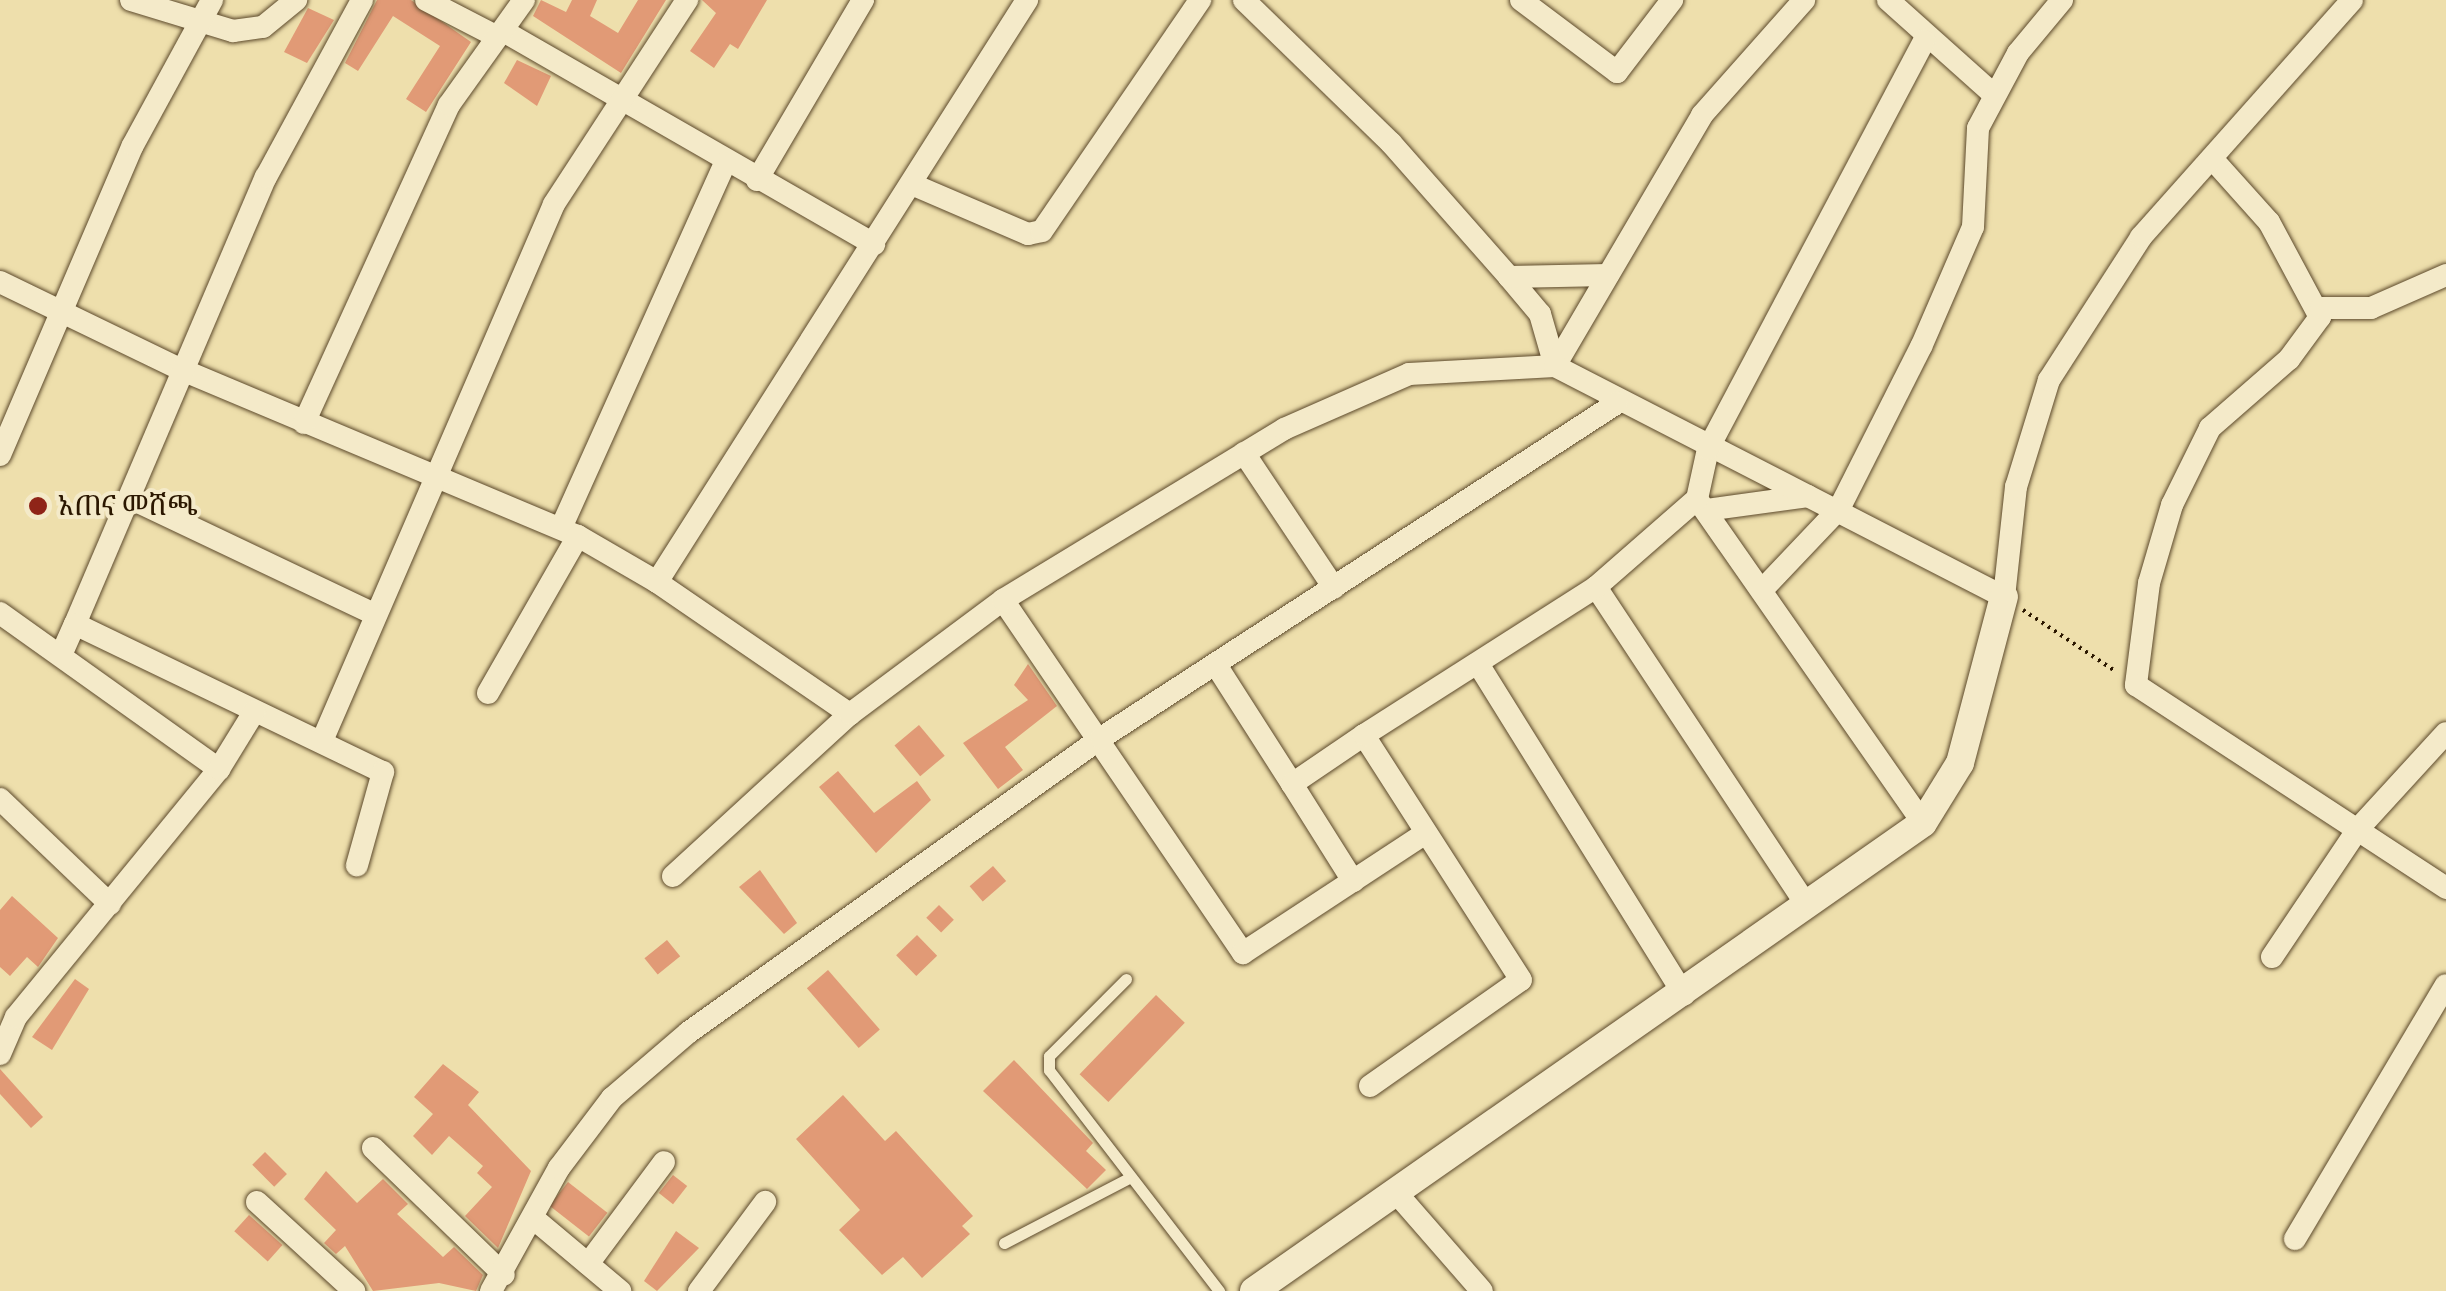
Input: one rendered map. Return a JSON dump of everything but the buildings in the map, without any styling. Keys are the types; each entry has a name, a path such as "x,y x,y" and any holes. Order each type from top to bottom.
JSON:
{"street":[{"path":"131,0 197,22 263,27 296,0"},
{"path":"2,445 197,22 212,0"},
{"path":"60,654 132,498 180,369 266,177 362,0"},
{"path":"426,0 498,33 874,244"},
{"path":"304,424 408,188 498,33 524,0"},
{"path":"322,740 372,613 436,479 554,204 687,0"},
{"path":"756,180 863,0"},
{"path":"657,582 874,244 916,186 1027,0"},
{"path":"916,186 1028,234 1042,231 1200,0"},
{"path":"1244,0 1391,143 1509,277 1540,314 1555,366"},
{"path":"1521,0 1616,72 1672,0"},
{"path":"1555,366 1702,116 1804,0"},
{"path":"1888,0 1924,40 1992,93"},
{"path":"1763,588 1838,509 1966,249 1978,128 1992,93 2062,0"},
{"path":"1254,1291 1399,1196 1922,823 1960,763 2004,596 2016,486 2049,380 2141,236 2216,163 2352,0"},
{"path":"1922,823 1702,505 1708,449 1924,40"},
{"path":"488,692 569,532 726,163"},
{"path":"2216,163 2269,222 2321,308"},
{"path":"1509,277 1608,275"},
{"path":"2321,308 2371,308 2446,275"},
{"path":"0,282 65,308 180,369 304,424 569,532 657,582 850,714"},
{"path":"2321,308 2289,360 2210,428 2179,490 2148,584 2136,684 2446,888"},
{"path":"672,876 850,714 1003,600 1244,453 1339,400 1408,374 1555,366 1617,403 1838,509 2004,596"},
{"path":"373,1148 498,1283 533,1218 612,1098 688,1032 1102,738 1617,403"},
{"path":"1244,453 1334,588"},
{"path":"1292,784 1364,734 1480,667 1596,588 1702,505 1808,496"},
{"path":"132,498 372,613"},
{"path":"1596,588 1807,906"},
{"path":"1003,600 1102,738 1243,954 1424,834"},
{"path":"0,613 219,769"},
{"path":"75,624 254,712 322,740 384,776 358,865"},
{"path":"1216,665 1354,882"},
{"path":"1480,667 1684,995"},
{"path":"0,1054 8,1010 110,904 219,769 254,712"},
{"path":"2272,956 2358,829 2446,733"},
{"path":"1364,734 1424,834 1521,980 1370,1086"},
{"path":"0,799 110,904"},
{"path":"2295,1239 2446,985"},
{"path":"588,1264 664,1162"},
{"path":"1399,1196 1482,1291"},
{"path":"257,1202 344,1288"},
{"path":"699,1291 764,1202"},
{"path":"533,1218 620,1291"}],"lane":[{"path":"1126,978 1049,1056 1049,1070 1219,1291"},
{"path":"1004,1243 1129,1178"}],"path":[{"path":"2004,596 2136,684"}],"place":[{"name":"አጠና መሸጫ","path":"38,506"}]}
